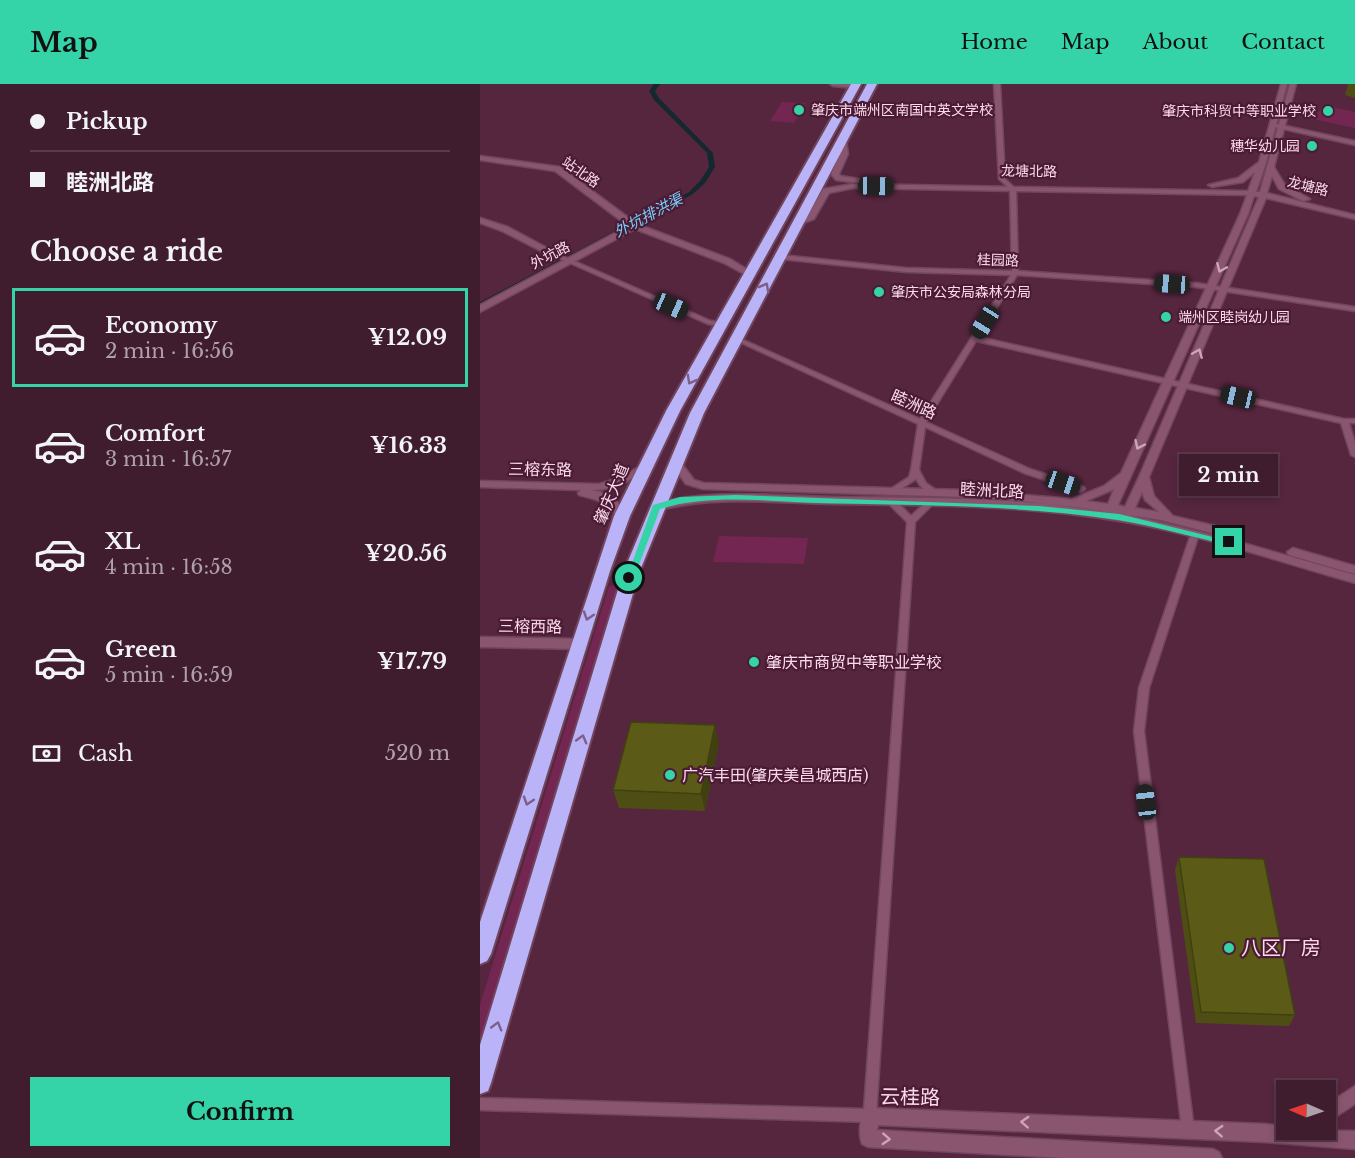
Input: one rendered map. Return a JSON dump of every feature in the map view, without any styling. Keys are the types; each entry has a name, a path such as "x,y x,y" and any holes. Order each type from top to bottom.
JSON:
{"highway":[{"path":"480,1083 629,578 656,507 697,413 872,84"},
{"name":"肇庆大道","path":"480,954 600,577 622,516 645,466 749,273 855,85"},
{"path":"825,140 826,147 817,164 829,165"},
{"path":"787,207 794,208 797,212 785,235 788,245"},
{"path":"600,577 629,578"}],"street":[{"path":"832,84 855,85"},
{"path":"911,521 892,497 906,484 915,470 922,422 1015,273 1010,187 1002,179 997,84"},
{"path":"1284,84 1272,125 1266,164 1264,192 1249,215 1213,287 1126,474 1112,507 1119,517 1129,510 1226,288 1249,215 1252,190 1266,164 1281,127 1293,84"},
{"path":"1272,125 1355,143"},
{"path":"842,140 844,154 835,174 838,178 854,183"},
{"name":"站北路","path":"480,158 557,169 634,226"},
{"path":"1204,189 1240,180 1266,164"},
{"path":"1266,164 1282,187 1310,203 1355,217"},
{"name":"龙塘北路","path":"800,222 811,218 826,191 854,183 1204,189"},
{"path":"1204,189 1233,198 1249,215"},
{"name":"龙塘路","path":"1204,189 1252,190 1355,212"},
{"path":"1249,215 1275,204 1310,203"},
{"path":"480,220 506,229 568,261 710,323 722,324"},
{"path":"634,226 727,261 749,273"},
{"name":"外坑路","path":"480,309 634,226"},
{"name":"桂园路","path":"781,257 906,270 1015,273 1226,288 1355,309"},
{"path":"974,338 1344,421 1355,421"},
{"name":"睦洲路","path":"737,339 1027,471 1081,489"},
{"path":"1344,421 1355,455"},
{"name":"睦洲北路","path":"675,462 690,482 737,493"},
{"path":"595,490 626,479 645,466"},
{"path":"480,1104 870,1116 911,521 933,498 915,470"},
{"path":"1072,502 1096,494 1126,474"},
{"path":"1144,477 1149,498 1172,517"},
{"name":"三榕东路","path":"480,484 595,490"},
{"path":"595,490 616,504 622,516"},
{"name":"三榕东路","path":"480,491 595,490"},
{"name":"睦洲北路","path":"656,507 680,500 737,493 1072,502 1172,517 1355,570"},
{"name":"睦洲北路","path":"933,498 1119,517 1196,534 1355,579"},
{"path":"1188,1130 1139,731 1144,688 1196,534"},
{"name":"三榕西路","path":"480,642 579,644"},
{"path":"1336,1108 1355,1094"},
{"name":"云桂路","path":"1213,1158 868,1138 870,1116 1276,1132"},
{"name":"云桂路","path":"1336,1138 1355,1140"}],"shaded area":[{"path":"782,102 806,103 794,123 770,121"},
{"path":"1324,105 1355,112 1355,128 1313,119"},
{"path":"719,536 808,538 804,564 713,562"},
{"path":"609,586 622,586 480,1061 480,1005"}],"building":[{"name":"广汽丰田(肇庆美昌城西店)","path":"631,722 715,725 701,794 613,790"},
{"name":"八区厂房","path":"1179,857 1264,859 1295,1015 1201,1012"}],"waterway":[{"name":"外坑排洪渠","path":"480,305 691,193 703,182 712,167 710,153 656,99 652,91 657,84"}],"place":[{"name":"肇庆市端州区南国中英文学校","path":"799,110"},
{"name":"肇庆市科贸中等职业学校","path":"1328,111"},
{"name":"穗华幼儿园","path":"1312,146"},
{"name":"肇庆市公安局森林分局","path":"879,292"},
{"name":"端州区睦岗幼儿园","path":"1166,317"},
{"name":"肇庆市商贸中等职业学校","path":"754,662"},
{"name":"广汽丰田(肇庆美昌城西店)","path":"670,775"},
{"name":"八区厂房","path":"1229,948"}],"route":[{"path":"629,578 656,507 680,500 736,498 914,502 1039,509 1119,517 1229,542"}]}
